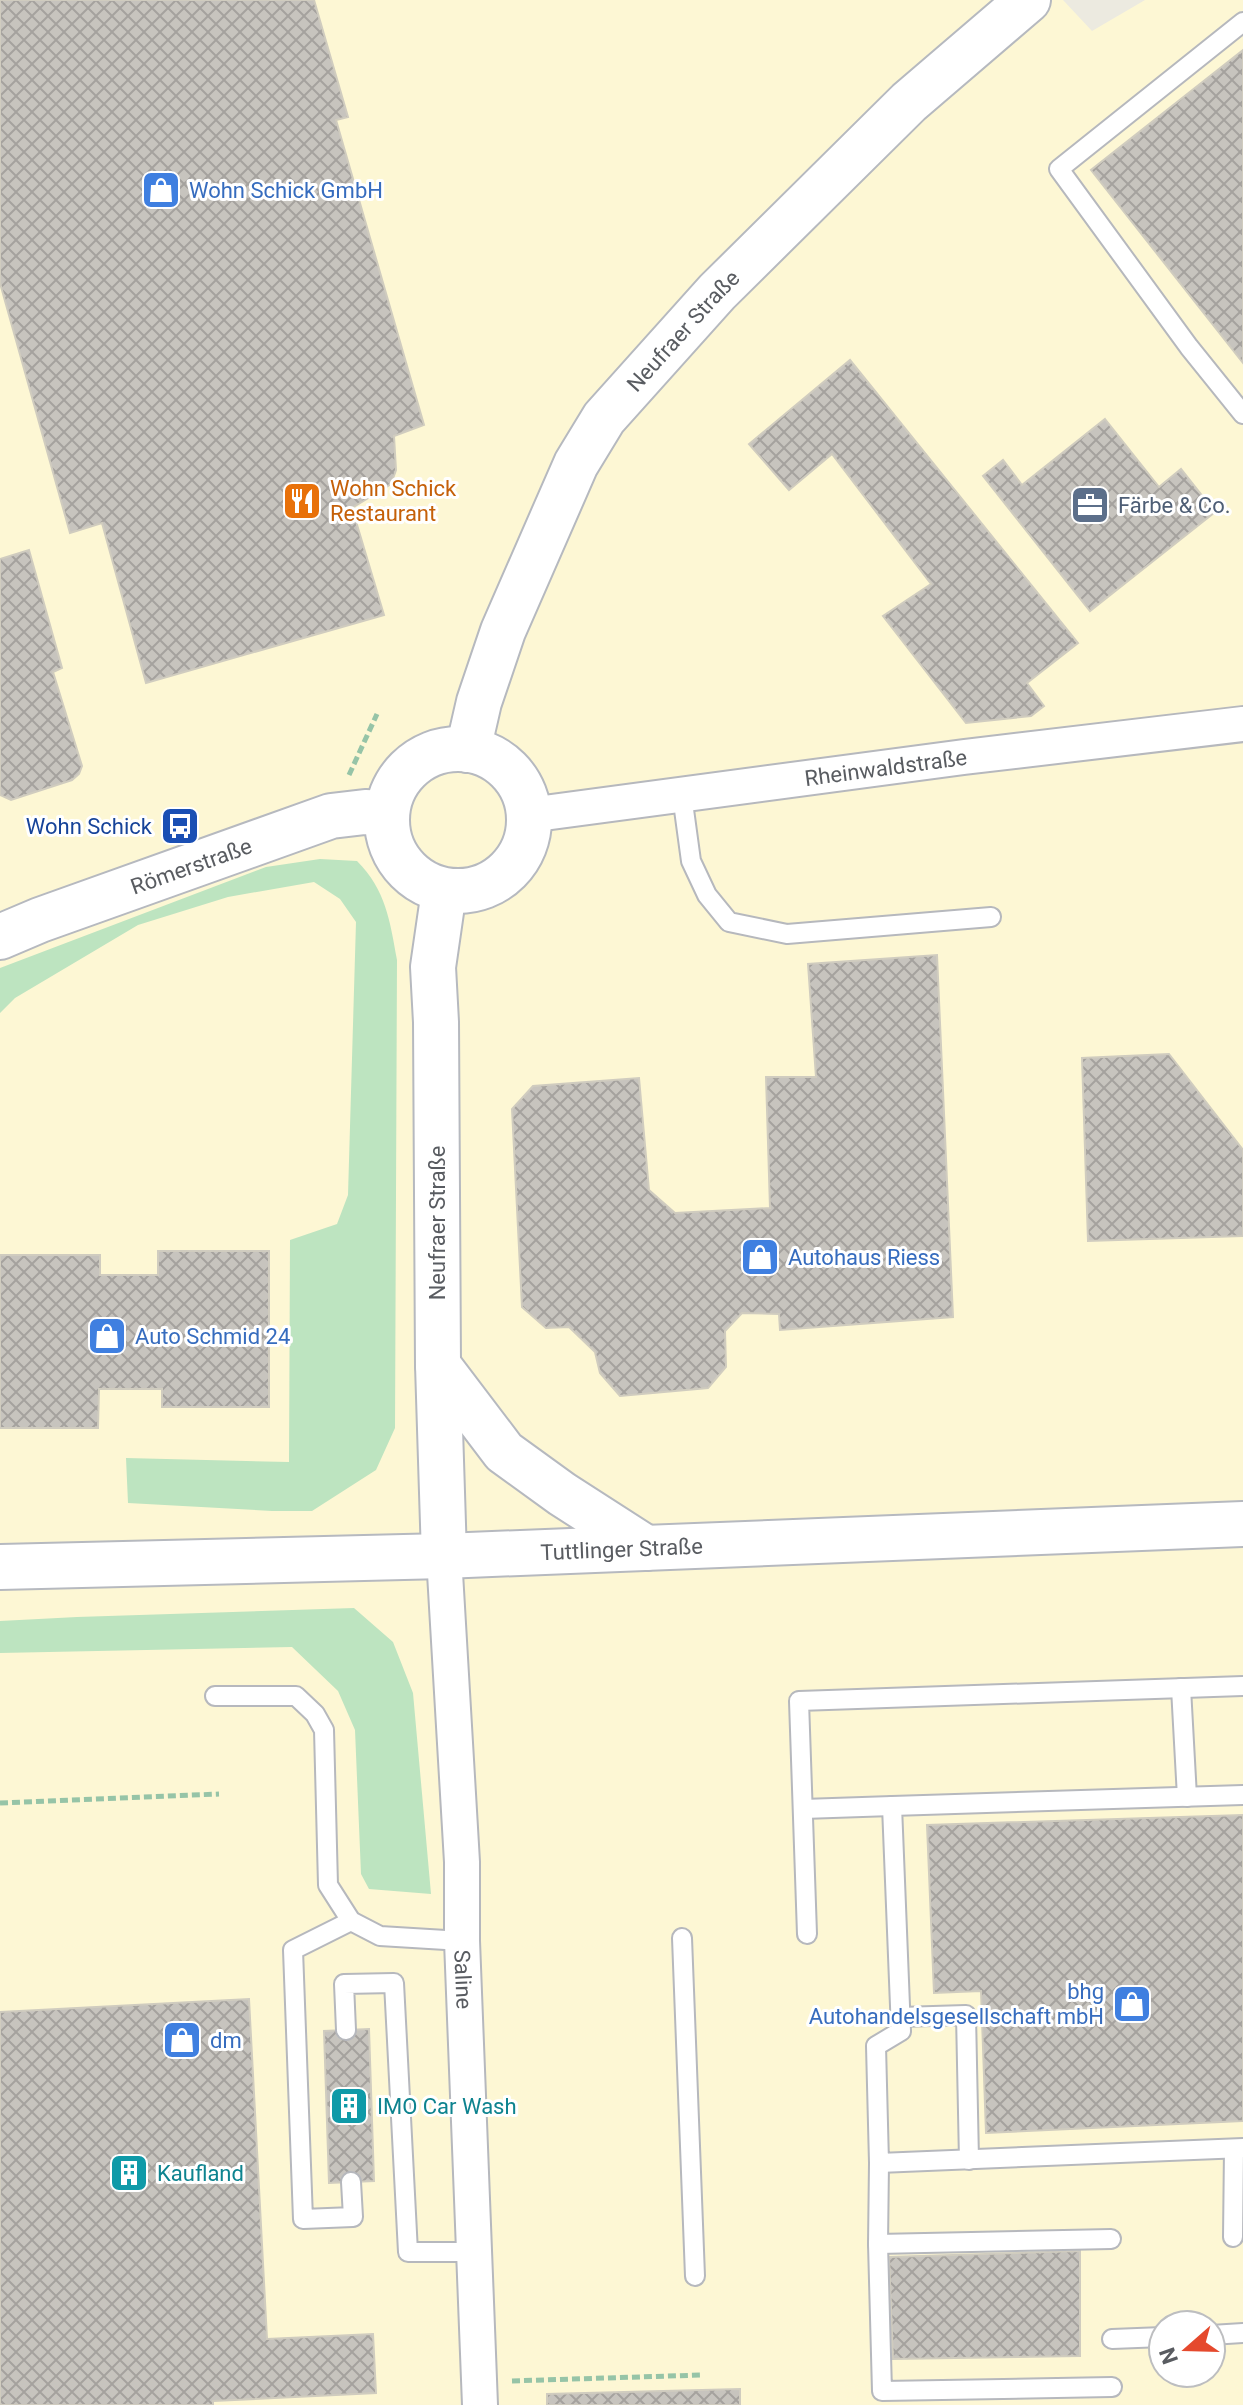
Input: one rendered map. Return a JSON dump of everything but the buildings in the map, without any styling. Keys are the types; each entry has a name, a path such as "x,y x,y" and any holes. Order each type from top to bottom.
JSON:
{"street":[{"name":"Neufraer Straße","path":"468,750 479,702 503,631 576,464 604,418 717,292 909,102 1028,0"},
{"name":"Rheinwaldstraße","path":"529,815 964,757 1243,724"},
{"path":"442,750 468,750 494,759 512,773 523,793 529,815 527,839 508,871 487,886 463,892 444,891 423,883 404,868 390,844 386,813 396,785 415,763 442,750"},
{"name":"Römerstraße","path":"0,937 331,816 386,813"},
{"name":"Neufraer Straße","path":"444,891 433,967 438,1365 444,1556"},
{"path":"438,1365 504,1452 646,1548"},
{"name":"Tuttlinger Straße","path":"0,1567 444,1556 1243,1524"},
{"name":"Saline","path":"444,1556 462,1862 462,1941 479,2394"}],"lane":[{"path":"1243,22 1059,169 1189,347 1243,414"},
{"path":"682,795 691,861 707,895 729,922 787,934 991,917"},
{"path":"807,1934 799,1701 1243,1686"},
{"path":"1181,1688 1187,1797"},
{"path":"215,1696 296,1696 315,1714 324,1730 328,1885 351,1921 380,1936 462,1941"},
{"path":"803,1809 1243,1795"},
{"path":"892,1806 901,2031 876,2046 882,2391 1112,2387"},
{"path":"351,1921 293,1950 303,2219 353,2217 351,2182"},
{"path":"682,1938 695,2276"},
{"path":"346,2030 344,1984 394,1983 408,2252 474,2252"},
{"path":"900,2017 966,2015 969,2160"},
{"path":"879,2163 1238,2149 1233,2237"},
{"path":"878,2244 1111,2239"},
{"path":"1112,2339 1147,2338"}],"path":[{"path":"331,816 377,714"},
{"path":"0,1803 219,1794"},
{"path":"479,2394 701,2375"}],"shaded area":[{"path":"0,0 1063,0 1092,31 1145,0 1243,0 1243,2405 0,2405"}],"green space":[{"path":"320,859 357,861 367,872 381,895 397,960 395,1428 376,1470 312,1511 128,1503 126,1458 289,1462 290,1240 337,1224 348,1195 356,922 340,899 314,882 228,897 138,925 15,998 0,1013 0,968 266,867"},
{"path":"354,1608 393,1642 413,1693 431,1894 369,1889 361,1874 355,1730 338,1691 292,1647 0,1653 0,1621"}],"place":[{"name":"Wohn Schick GmbH","path":"161,190"},
{"name":"Wohn Schick Restaurant","path":"302,501"},
{"name":"Färbe & Co.","path":"1090,505"},
{"name":"Wohn Schick","path":"180,826"},
{"name":"Autohaus Riess","path":"760,1257"},
{"name":"Auto Schmid 24","path":"107,1336"},
{"name":"bhg Autohandelsgesellschaft mbH","path":"1132,2004"},
{"name":"dm","path":"182,2040"},
{"name":"IMO Car Wash","path":"349,2106"},
{"name":"Kaufland","path":"129,2173"}]}
